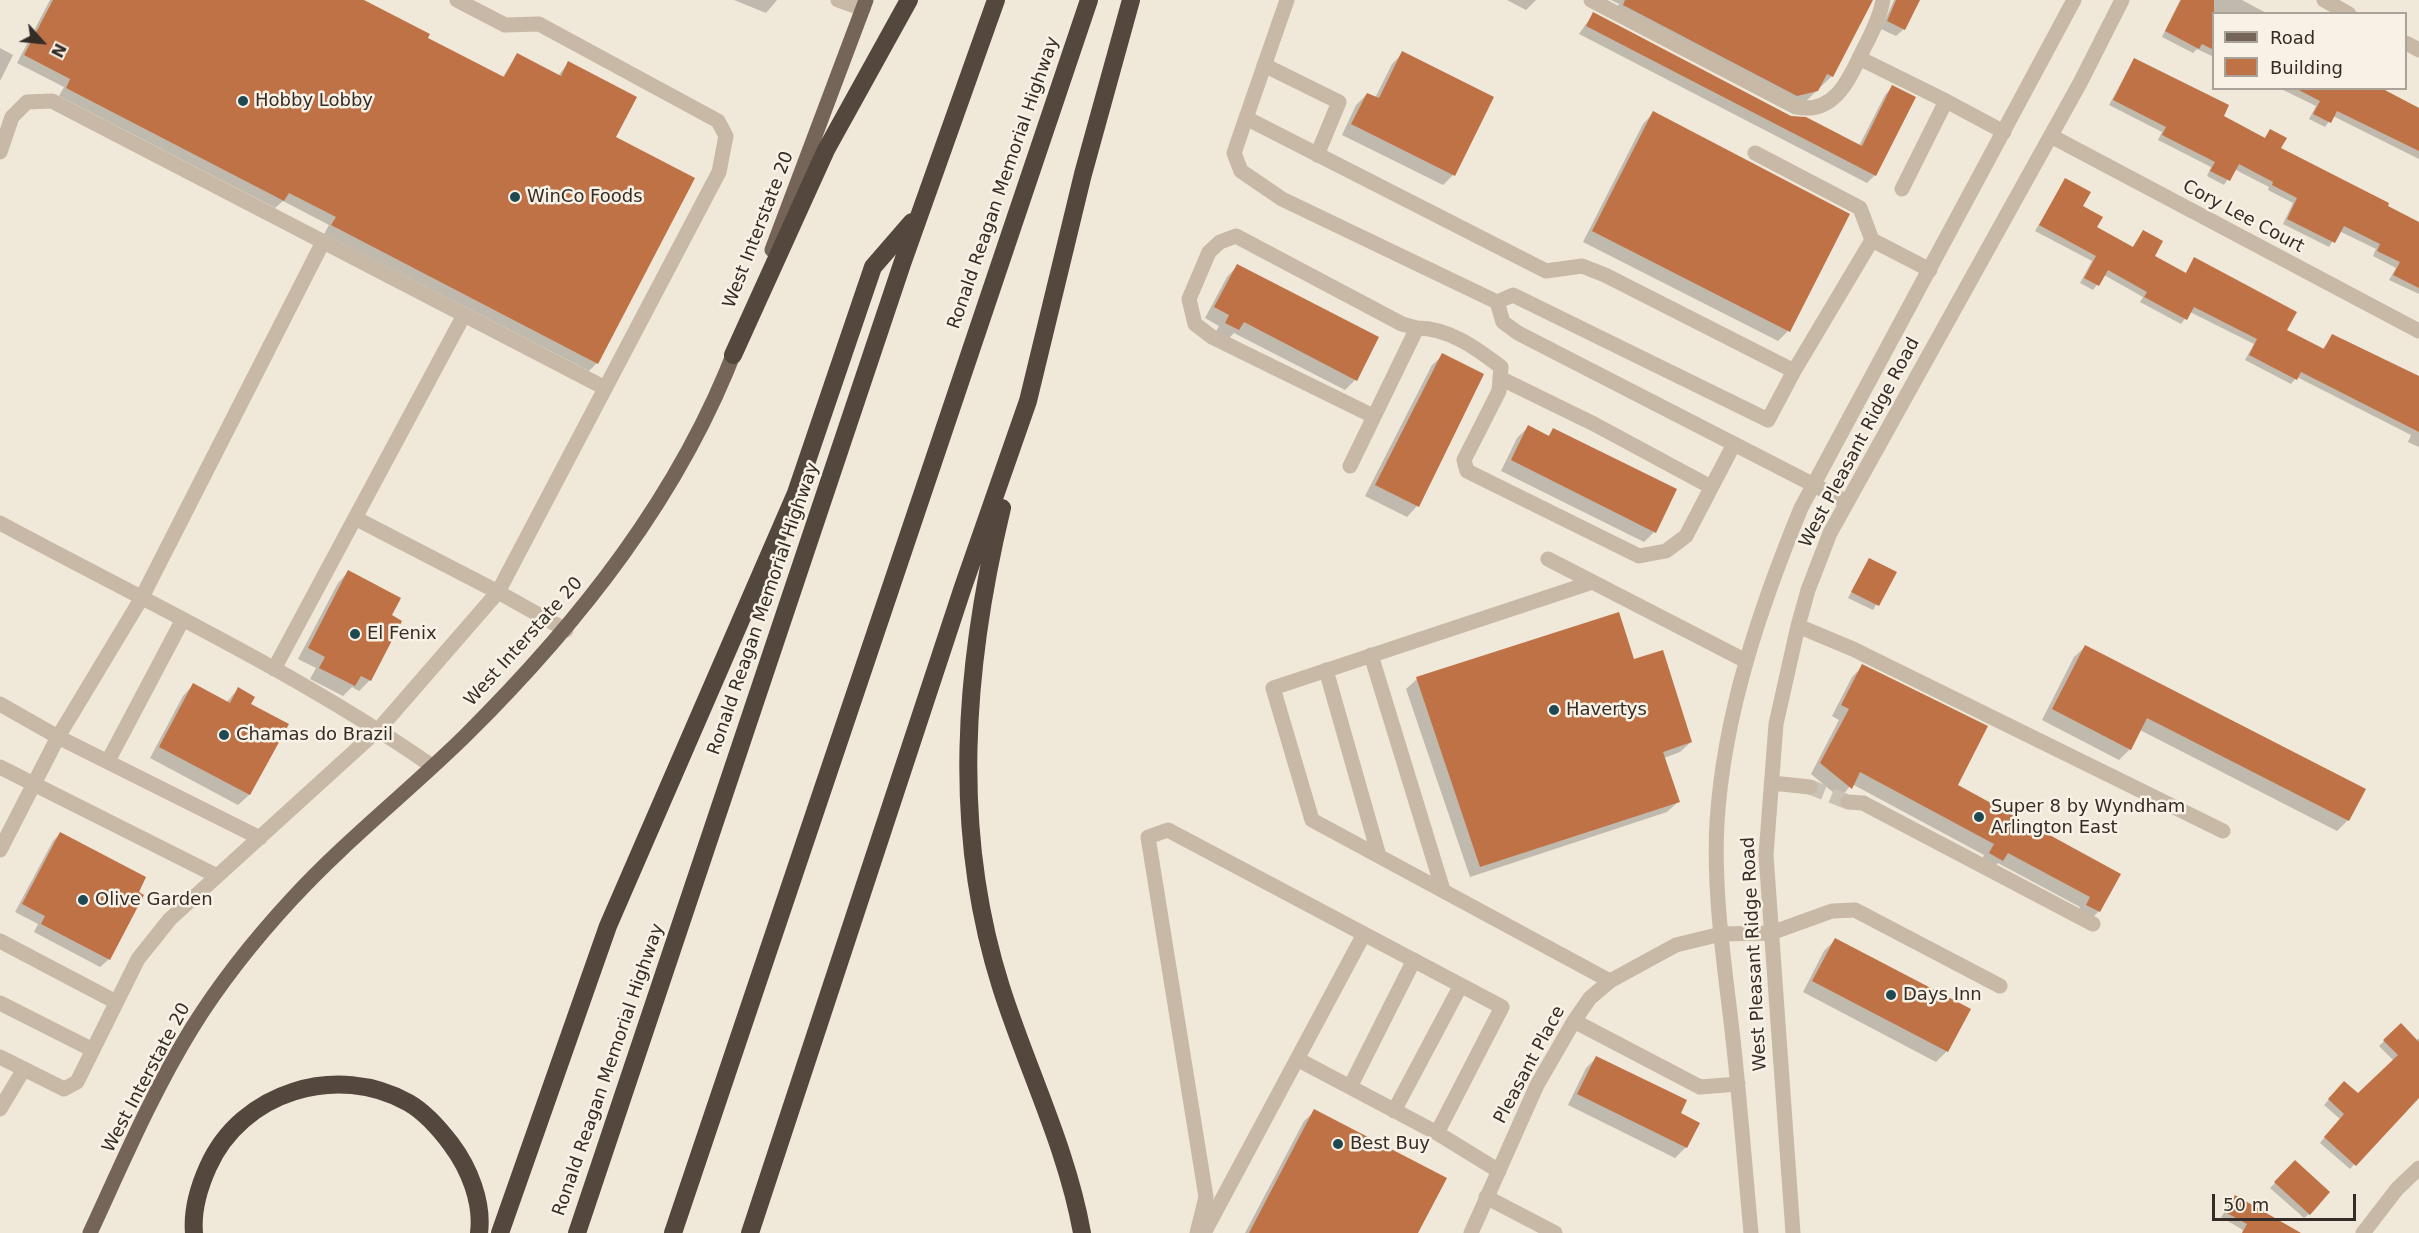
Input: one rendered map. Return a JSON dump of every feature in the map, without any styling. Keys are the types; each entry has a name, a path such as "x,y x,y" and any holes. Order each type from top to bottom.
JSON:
{"highway":[{"path":"733,355 826,150 909,0"},
{"name":"Ronald Reagan Memorial Highway","path":"577,1233 919,214 996,0"},
{"name":"Ronald Reagan Memorial Highway","path":"673,1233 1089,0"},
{"path":"1082,1233 1052,1127 1024,1058 987,938 969,822 968,713 976,640 991,556 1083,174 1131,0"},
{"path":"500,1233 608,926 796,493 873,267 919,214"},
{"path":"750,1233 872,859 1028,401"},
{"path":"195,1233 200,1186 214,1155 233,1128 272,1099 298,1088 351,1085 383,1091 410,1103 436,1124 459,1155 474,1186 480,1233"}],"main road":[{"name":"West Interstate 20","path":"90,1233 144,1118 192,1028 236,967 290,901 361,830 464,736 566,630 602,586 653,509 699,433 733,355 864,4"},
{"path":"78,1233 105,1202"}],"street":[{"path":"0,1057 64,1089 77,1082 138,959 170,919 379,729 498,592 719,172 726,136 718,121 539,24 505,24 457,0"},
{"path":"838,0 864,4"},
{"path":"1287,0 1234,153 1241,171 1282,199 1497,302 1503,322 1518,333 1847,502"},
{"path":"1591,0 1796,107 1817,108 1832,100 1850,77 1874,27 1883,0"},
{"name":"West Pleasant Ridge Road","path":"1751,1233 1738,1084 1717,892 1717,821 1729,737 1746,661 1770,584 1801,508 2074,0"},
{"name":"West Pleasant Ridge Road","path":"1793,1233 1767,855 1776,724 1798,626 1808,590 1830,533 2051,136 2122,0"},
{"path":"2324,0 2345,12"},
{"path":"1859,58 2004,132"},
{"path":"1264,65 1339,102 1317,154"},
{"path":"0,152 12,117 27,102 52,101 605,388"},
{"path":"1902,189 1946,101"},
{"path":"1246,118 1546,271 1582,266 1605,275 1794,371"},
{"name":"Cory Lee Court","path":"2051,136 2229,233 2419,331"},
{"path":"1755,153 1860,208 1872,240 1930,270"},
{"path":"1373,416 1212,338 1195,324 1189,299 1209,252 1220,242 1236,236 1402,324 1417,328 1430,328 1473,345 1501,367 1499,391 1464,460 1467,471 1639,556 1666,551 1686,536 1734,444"},
{"path":"1497,302 1513,295 1768,420 1794,371 1872,240"},
{"path":"0,850 6,824 34,785 58,736 141,599 323,242"},
{"path":"274,669 464,315"},
{"path":"1350,466 1417,328"},
{"path":"1500,378 1594,424 1712,487"},
{"path":"355,518 566,630"},
{"path":"0,523 274,669 379,729 432,766"},
{"path":"1548,559 1746,661"},
{"path":"1593,582 1272,688 1312,820 1610,981"},
{"path":"108,761 182,621"},
{"path":"1798,626 1852,649 2223,831"},
{"path":"1371,655 1443,890"},
{"path":"1326,670 1379,856"},
{"path":"0,704 58,736 260,838"},
{"path":"0,767 217,876"},
{"path":"1772,783 1810,787"},
{"path":"1848,802 1863,803 2093,924"},
{"path":"1197,1233 1206,1197 1148,837 1168,830 1503,1007 1437,1133"},
{"name":"Pleasant Place","path":"1471,1233 1537,1085 1574,1020 1590,998 1610,981 1676,945 1721,934 1771,933 1832,911 1855,910 2000,986"},
{"path":"1204,1233 1364,934"},
{"path":"0,941 116,1002"},
{"path":"1350,1087 1414,960"},
{"path":"1394,1111 1461,985"},
{"path":"0,1003 93,1050"},
{"path":"1574,1020 1700,1087 1738,1084"},
{"path":"1297,1059 1437,1133 1498,1171"},
{"path":"0,1108 24,1069"},
{"path":"2363,1233 2397,1189 2419,1168"},
{"path":"1486,1197 1555,1233"}],"building":[{"path":"53,0 364,0 430,34 428,38 504,77 517,53 561,76 568,61 637,97 616,137 695,178 598,364 331,225 336,217 289,193 284,201 66,88 70,79 24,55"},
{"path":"1625,0 1873,0 1833,77 1827,74 1818,91 1797,96 1623,5"},
{"path":"1896,0 1920,0 1905,30 1887,21"},
{"path":"2181,0 2214,0 2212,49 2202,44 2199,49 2165,31"},
{"path":"1593,12 1791,116 1806,117 1862,146 1892,85 1916,97 1876,176 1586,26"},
{"path":"1402,51 1494,97 1455,176 1351,124 1367,93 1379,98"},
{"path":"2134,58 2229,105 2224,116 2265,138 2270,129 2287,138 2281,148 2389,203 2388,206 2419,222 2419,288 2393,275 2400,262 2377,251 2380,244 2344,226 2335,243 2287,219 2297,198 2239,164 2230,181 2210,171 2215,162 2162,135 2166,127 2113,100"},
{"path":"2299,90 2385,90 2419,108 2419,151 2337,111 2331,123 2313,114 2320,101"},
{"path":"1653,111 1850,214 1790,332 1592,231"},
{"path":"2065,178 2091,192 2083,206 2103,217 2097,227 2133,247 2143,230 2163,241 2155,256 2186,273 2194,257 2297,312 2287,330 2324,349 2332,334 2419,376 2419,432 2301,372 2297,380 2249,355 2257,339 2194,307 2187,320 2144,297 2147,292 2108,270 2099,286 2084,278 2096,256 2039,225"},
{"path":"1237,264 1379,337 1357,381 1244,322 1239,330 1225,323 1229,315 1214,307"},
{"path":"1442,353 1484,374 1419,507 1375,485"},
{"path":"1528,425 1549,436 1553,428 1677,489 1656,533 1511,460"},
{"path":"1869,558 1897,572 1879,606 1851,592"},
{"name":"El Fenix","path":"348,570 401,598 392,615 402,621 371,681 361,676 355,686 319,668 325,657 308,648"},
{"name":"Havertys","path":"1619,612 1634,659 1663,650 1692,742 1663,752 1680,802 1480,867 1416,677"},
{"path":"2085,645 2366,789 2349,821 2147,718 2131,750 2052,709"},
{"path":"1862,664 1988,726 1958,785 2121,874 2100,912 2086,905 2090,897 2008,853 2003,861 1989,853 1994,844 1860,772 1852,789 1820,763 1849,709 1841,705"},
{"name":"Chamas do Brazil","path":"193,683 230,703 238,687 255,697 251,704 289,724 250,795 159,747"},
{"name":"Olive Garden","path":"60,832 146,877 139,892 144,895 110,960 41,924 45,916 22,904"},
{"name":"Days Inn","path":"1835,938 1971,1009 1948,1052 1812,981"},
{"path":"2401,1023 2419,1042 2419,1098 2356,1166 2324,1137 2344,1114 2328,1099 2344,1081 2358,1093 2398,1055 2383,1040"},
{"path":"1596,1056 1687,1100 1681,1113 1700,1123 1687,1148 1577,1094"},
{"name":"Best Buy","path":"1314,1109 1447,1178 1418,1233 1249,1233"},
{"path":"2295,1160 2330,1192 2310,1215 2274,1182"},
{"path":"2235,1195 2301,1233 2242,1233 2247,1224 2225,1212"}],"tunnel":[{"path":"1810,787 1848,802"}],"place":[{"name":"Hobby Lobby","path":"243,101"},
{"name":"WinCo Foods","path":"515,197"},
{"name":"El Fenix","path":"355,634"},
{"name":"Havertys","path":"1554,710"},
{"name":"Chamas do Brazil","path":"224,735"},
{"name":"Super 8 by Wyndham Arlington East","path":"1979,817"},
{"name":"Olive Garden","path":"83,900"},
{"name":"Days Inn","path":"1891,995"},
{"name":"Best Buy","path":"1338,1144"}]}
